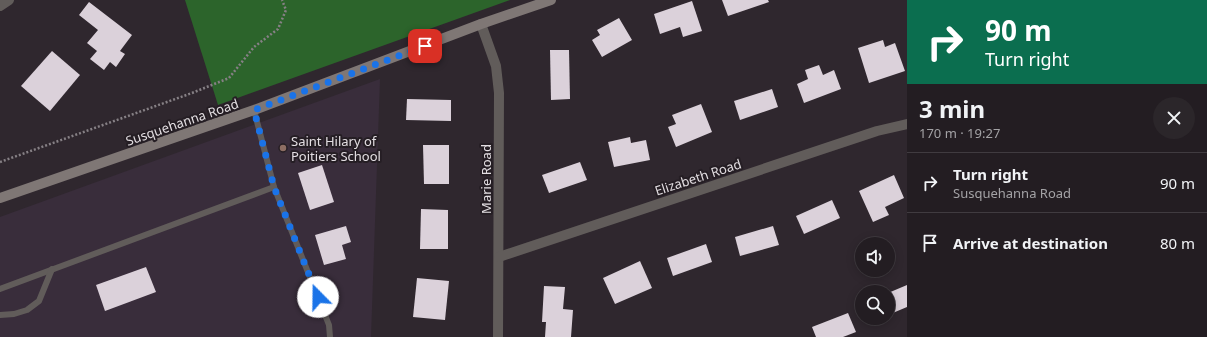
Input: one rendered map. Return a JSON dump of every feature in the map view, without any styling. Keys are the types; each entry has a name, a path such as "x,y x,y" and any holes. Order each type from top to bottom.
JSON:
{"main road":[{"name":"Susquehanna Road","path":"0,198 254,110 482,24 551,0"}],"street":[{"path":"0,6 9,0"},
{"name":"Marie Road","path":"482,24 496,66 499,93 498,337"},
{"name":"Elizabeth Road","path":"499,257 877,131 907,124"}],"lane":[{"path":"254,110 274,187 329,325 330,337"},
{"path":"0,289 274,187"},
{"path":"0,315 14,314 27,310 39,301 52,269"}],"path":[{"path":"0,162 192,93 229,78 254,47 278,30 286,10 282,0"}],"shaded area":[{"name":"Saint Hilary of Poitiers School","path":"380,79 371,337 0,337 0,217"}],"green space":[{"path":"185,0 510,0 218,105"}],"building":[{"path":"722,0 768,0 769,2 728,16"},
{"path":"692,1 702,31 683,37 680,27 660,34 654,14"},
{"path":"89,2 132,35 120,51 125,54 116,67 110,62 104,70 90,59 97,51 87,43 98,30 79,15"},
{"path":"619,18 632,40 602,57 592,40 600,35 597,30"},
{"path":"883,40 885,47 895,43 905,71 869,83 858,48"},
{"path":"550,50 569,50 570,99 551,100"},
{"path":"52,51 80,75 50,111 21,86"},
{"path":"819,65 823,75 834,70 841,89 804,103 797,84 808,79 805,70"},
{"path":"772,89 778,107 740,120 734,101"},
{"path":"407,99 451,100 451,121 406,120"},
{"path":"701,104 712,132 676,147 668,127 676,124 672,115"},
{"path":"630,137 631,143 646,140 650,160 614,167 608,142"},
{"path":"423,145 449,145 449,184 424,184"},
{"path":"580,162 587,180 549,193 542,175"},
{"path":"322,165 334,202 310,210 298,173"},
{"path":"894,175 904,198 885,207 889,215 873,222 859,191"},
{"path":"832,200 840,218 804,234 796,216"},
{"path":"421,209 448,210 448,249 420,249"},
{"path":"346,226 351,242 342,245 346,259 324,265 315,235"},
{"path":"773,226 779,245 740,256 735,237"},
{"path":"706,244 712,262 673,276 667,258"},
{"path":"640,261 652,288 615,304 603,278"},
{"path":"146,267 156,292 105,311 96,285"},
{"path":"417,278 449,281 445,320 413,317"},
{"path":"907,285 907,307 895,312 895,290"},
{"path":"544,286 565,287 563,309 573,310 571,337 545,337 546,322 542,322"},
{"path":"848,313 856,332 843,337 816,337 812,327"}],"place":[{"name":"Saint Hilary of Poitiers School","path":"283,148"}],"route":[{"path":"318,297 274,187 254,110 425,46"}]}
